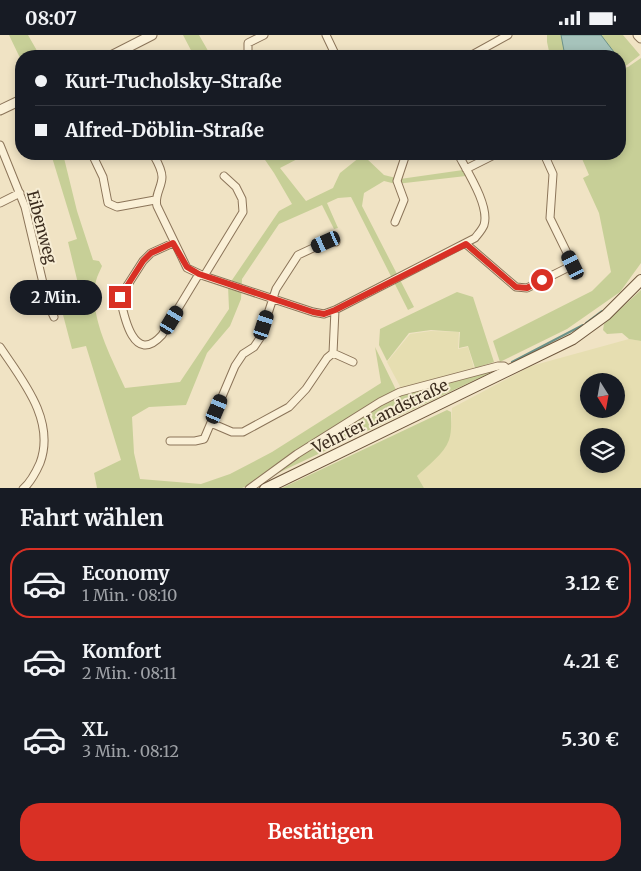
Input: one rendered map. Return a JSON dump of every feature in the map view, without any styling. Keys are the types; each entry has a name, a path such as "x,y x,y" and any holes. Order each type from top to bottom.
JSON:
{"main road":[{"name":"Vehrter Landstraße","path":"267,488 573,339 588,329 637,284 641,276"}],"street":[{"path":"123,50 152,35"},
{"path":"248,50 248,43 264,35"},
{"path":"326,35 333,50"},
{"path":"481,50 508,35"},
{"path":"638,35 641,38"},
{"path":"0,110 15,103"},
{"name":"Eibenweg","path":"0,145 25,207 48,304 54,317"},
{"path":"95,160 103,177 108,203 111,205 116,207 155,200"},
{"path":"156,160 162,178 155,200 173,243 187,267 202,275 324,314 475,238 481,231 486,214 461,160"},
{"path":"395,222 404,200 397,181 404,160"},
{"path":"466,169 484,160"},
{"path":"466,244 516,287 527,288 573,265 550,218 554,174 547,160"},
{"path":"173,243 151,253 147,257 120,297 124,315 134,340 142,344 148,345 156,342 162,335 243,212 242,199 236,187 224,176"},
{"path":"0,203 20,193"},
{"path":"170,441 204,439 235,366 243,354 254,347 260,338 276,289 298,255 326,242 336,241"},
{"path":"212,423 232,432 243,432 288,407 306,389 327,358 333,353 335,310"},
{"path":"0,347 42,418 44,432 42,457 32,477 24,488"},
{"path":"333,353 353,362"},
{"name":"Vehrter Landstraße","path":"250,488 343,424 400,392 498,366 504,366 508,370"}],"shaded area":[{"path":"431,331 459,332 458,349 468,347 474,368 401,388 387,362 410,334"},
{"path":"629,339 641,341 641,488 424,488 417,476 443,450 451,427 452,408 531,366"}],"green space":[{"path":"9,35 28,35 37,50 16,50"},
{"path":"183,35 199,35 208,50 191,50"},
{"path":"547,35 623,35 640,55 626,65 626,50 549,50"},
{"path":"641,58 641,263 620,292 567,329 500,362 493,341 592,291 611,272 599,213 583,178 589,175 583,160 626,160 626,68"},
{"path":"53,160 64,160 77,211 93,260 99,261 102,266 96,281 94,294 95,308 102,336 125,388 180,382 229,309 228,286 279,211 292,204 265,160 295,160 280,168 306,201 333,188 340,173 356,160 368,160 384,175 400,179 463,170 466,176 396,184 384,181 364,193 362,206 414,307 408,310 351,197 338,198 327,203 338,228 334,229 322,205 279,224 242,279 241,299 230,326 207,353 186,405 149,407 132,417 134,453 140,479 201,484 230,474 272,452 381,383 375,347 399,396 496,370 261,481 242,488 97,488 94,473 121,460 86,346 72,349 62,311 80,307 81,296 68,242 77,239"},
{"path":"641,290 641,341 629,339 622,333 607,334 603,330 604,324"},
{"path":"457,292 473,297 494,362 475,368 468,346 459,348 460,332 431,330 409,333 387,361 379,345 380,329"},
{"path":"447,410 451,412 449,440 439,455 417,476 424,488 282,488"}],"water":[{"path":"561,35 601,35 612,50 564,50"}],"waterway":[{"path":"586,323 602,311"},
{"path":"512,362 583,325"}],"route":[{"path":"120,297 143,261 151,253 173,243 187,267 199,274 324,314 466,244 516,287 527,288 542,280"}]}
